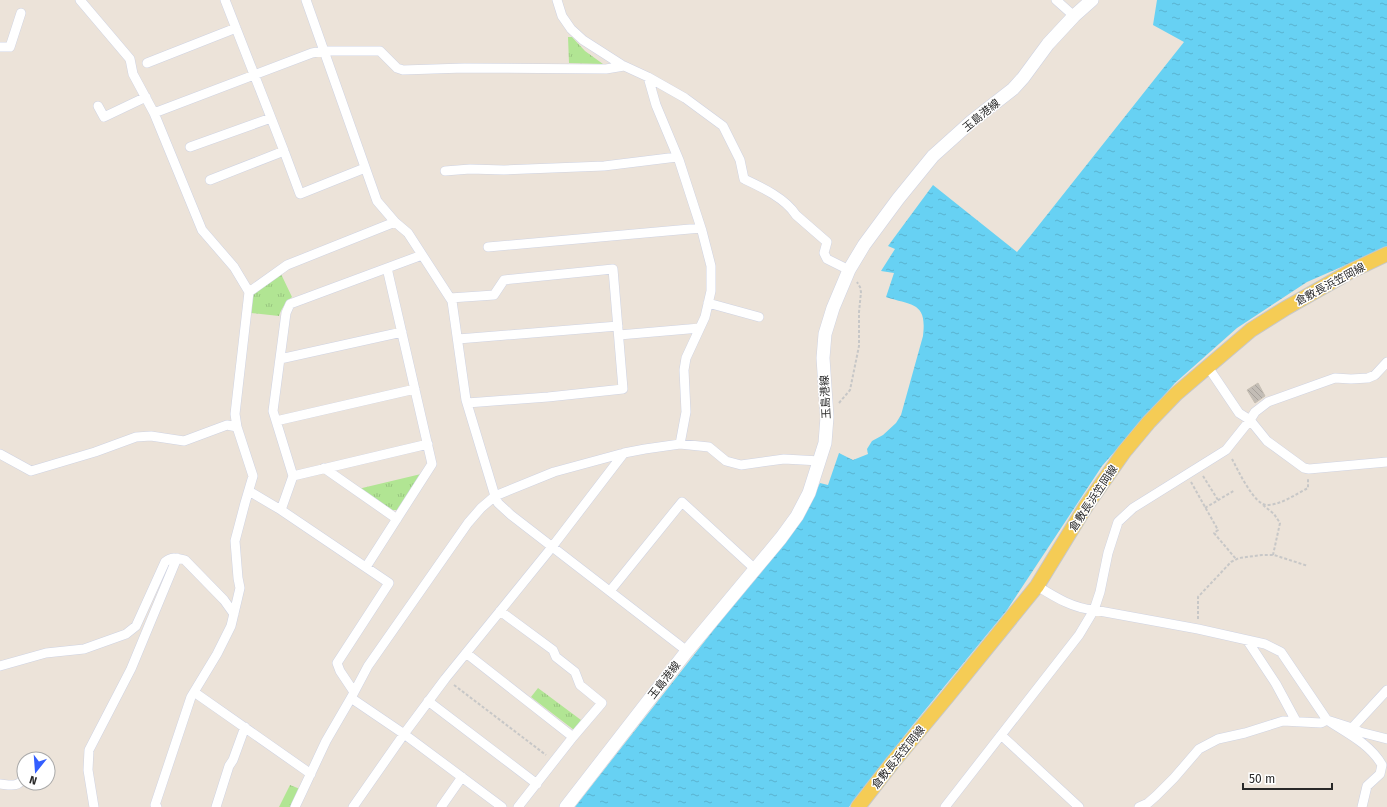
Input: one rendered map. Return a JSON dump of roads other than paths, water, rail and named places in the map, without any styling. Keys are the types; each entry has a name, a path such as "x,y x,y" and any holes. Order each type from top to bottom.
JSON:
{"main road":[{"name":"玉島港線","path":"566,807 687,651 797,516 809,493 825,443 827,417 822,358 825,334 833,308 849,270 864,245 898,199 933,156 972,121 1013,89 1048,44 1074,16 1092,0"},
{"name":"倉敷長浜笠岡線","path":"858,807 1036,586 1086,506 1124,452 1149,422 1176,394 1251,330 1351,271 1387,254"}],"street":[{"path":"80,0 130,59 134,74 154,113 202,230 234,266 249,292 234,414 253,476 235,541 240,588 231,626 217,654 191,697 155,805 157,807"},
{"path":"225,0 300,194 365,168"},
{"path":"306,0 377,202 395,222 408,233 452,302 466,402 498,503 511,515 687,651"},
{"path":"557,0 562,16 571,29 594,48 684,98 722,126 740,160 744,179 772,193 794,211 796,215 827,242 824,253 827,258 849,270"},
{"path":"1056,0 1074,16"},
{"path":"0,47 10,47 21,13"},
{"path":"147,63 236,28"},
{"path":"154,113 312,53 324,51 380,51 397,68 403,70 464,68 606,69 624,66"},
{"path":"648,77 656,105 677,157 701,228 711,266 711,291 708,303 700,328 686,358 684,370 686,412 680,444"},
{"path":"98,106 104,117 146,97"},
{"path":"190,147 271,118"},
{"path":"210,180 284,151"},
{"path":"445,171 470,169 504,170 604,166 677,157"},
{"path":"249,292 287,264 395,222"},
{"path":"488,247 701,228"},
{"path":"281,510 293,476 273,411 286,313 290,304 422,255"},
{"path":"366,567 432,464 387,268"},
{"path":"450,298 494,295 504,280 613,269 623,389 548,397 466,402"},
{"path":"708,303 758,317"},
{"path":"458,340 618,330 700,328"},
{"path":"280,359 402,332"},
{"path":"944,807 1078,635 1094,610 1100,592 1108,553 1118,522 1133,508 1226,450 1250,420 1254,412 1268,402 1335,378 1368,378 1375,375 1387,362"},
{"path":"1208,367 1239,413 1250,420 1267,441 1304,468 1309,469 1387,462"},
{"path":"276,421 415,389"},
{"path":"0,454 31,471 95,452 136,437 151,436 184,441 227,425 237,427"},
{"path":"293,476 428,444"},
{"path":"295,807 326,741 368,666 468,523 481,508 495,496 554,472 624,453 680,444 709,447 726,461 741,464 784,459 820,461"},
{"path":"353,807 428,701 624,453"},
{"path":"324,468 397,518"},
{"path":"249,491 281,510 389,583 337,663 340,671 353,695 502,807"},
{"path":"610,591 682,502 755,569"},
{"path":"0,666 46,653 84,649 126,634 136,626 165,562 170,558 185,560 224,600 234,614"},
{"path":"94,807 88,770 90,750 131,668 177,558"},
{"path":"1036,586 1073,606 1082,609 1198,629 1265,644 1281,652 1327,720 1358,740 1377,757 1382,765 1380,774 1367,786 1362,807"},
{"path":"500,611 553,650 556,657 575,672 580,685 602,703 572,737 518,807"},
{"path":"1247,640 1276,684 1296,720"},
{"path":"466,653 572,737"},
{"path":"1352,728 1387,690"},
{"path":"194,692 311,774"},
{"path":"428,701 537,784"},
{"path":"1139,807 1148,803 1156,796 1179,773 1199,749 1218,739 1245,733 1283,721 1296,720 1321,723 1327,720 1360,732 1387,739"},
{"path":"216,807 229,766 233,760 245,727"},
{"path":"1001,735 1079,807"},
{"path":"442,807 462,777"},
{"path":"0,784 16,785"}],"water":[{"path":"1157,0 1387,0 1387,247 1307,282 1237,328 1175,383 1102,466 1007,610 912,726 849,807 575,807 805,513 820,483 828,485 839,453 853,460 868,454 867,449 872,441 883,435 896,423 901,415 923,336 924,325 923,317 916,307 911,304 886,297 894,273 881,271 895,249 888,246 933,185 1017,252 1184,42 1153,25"}]}
